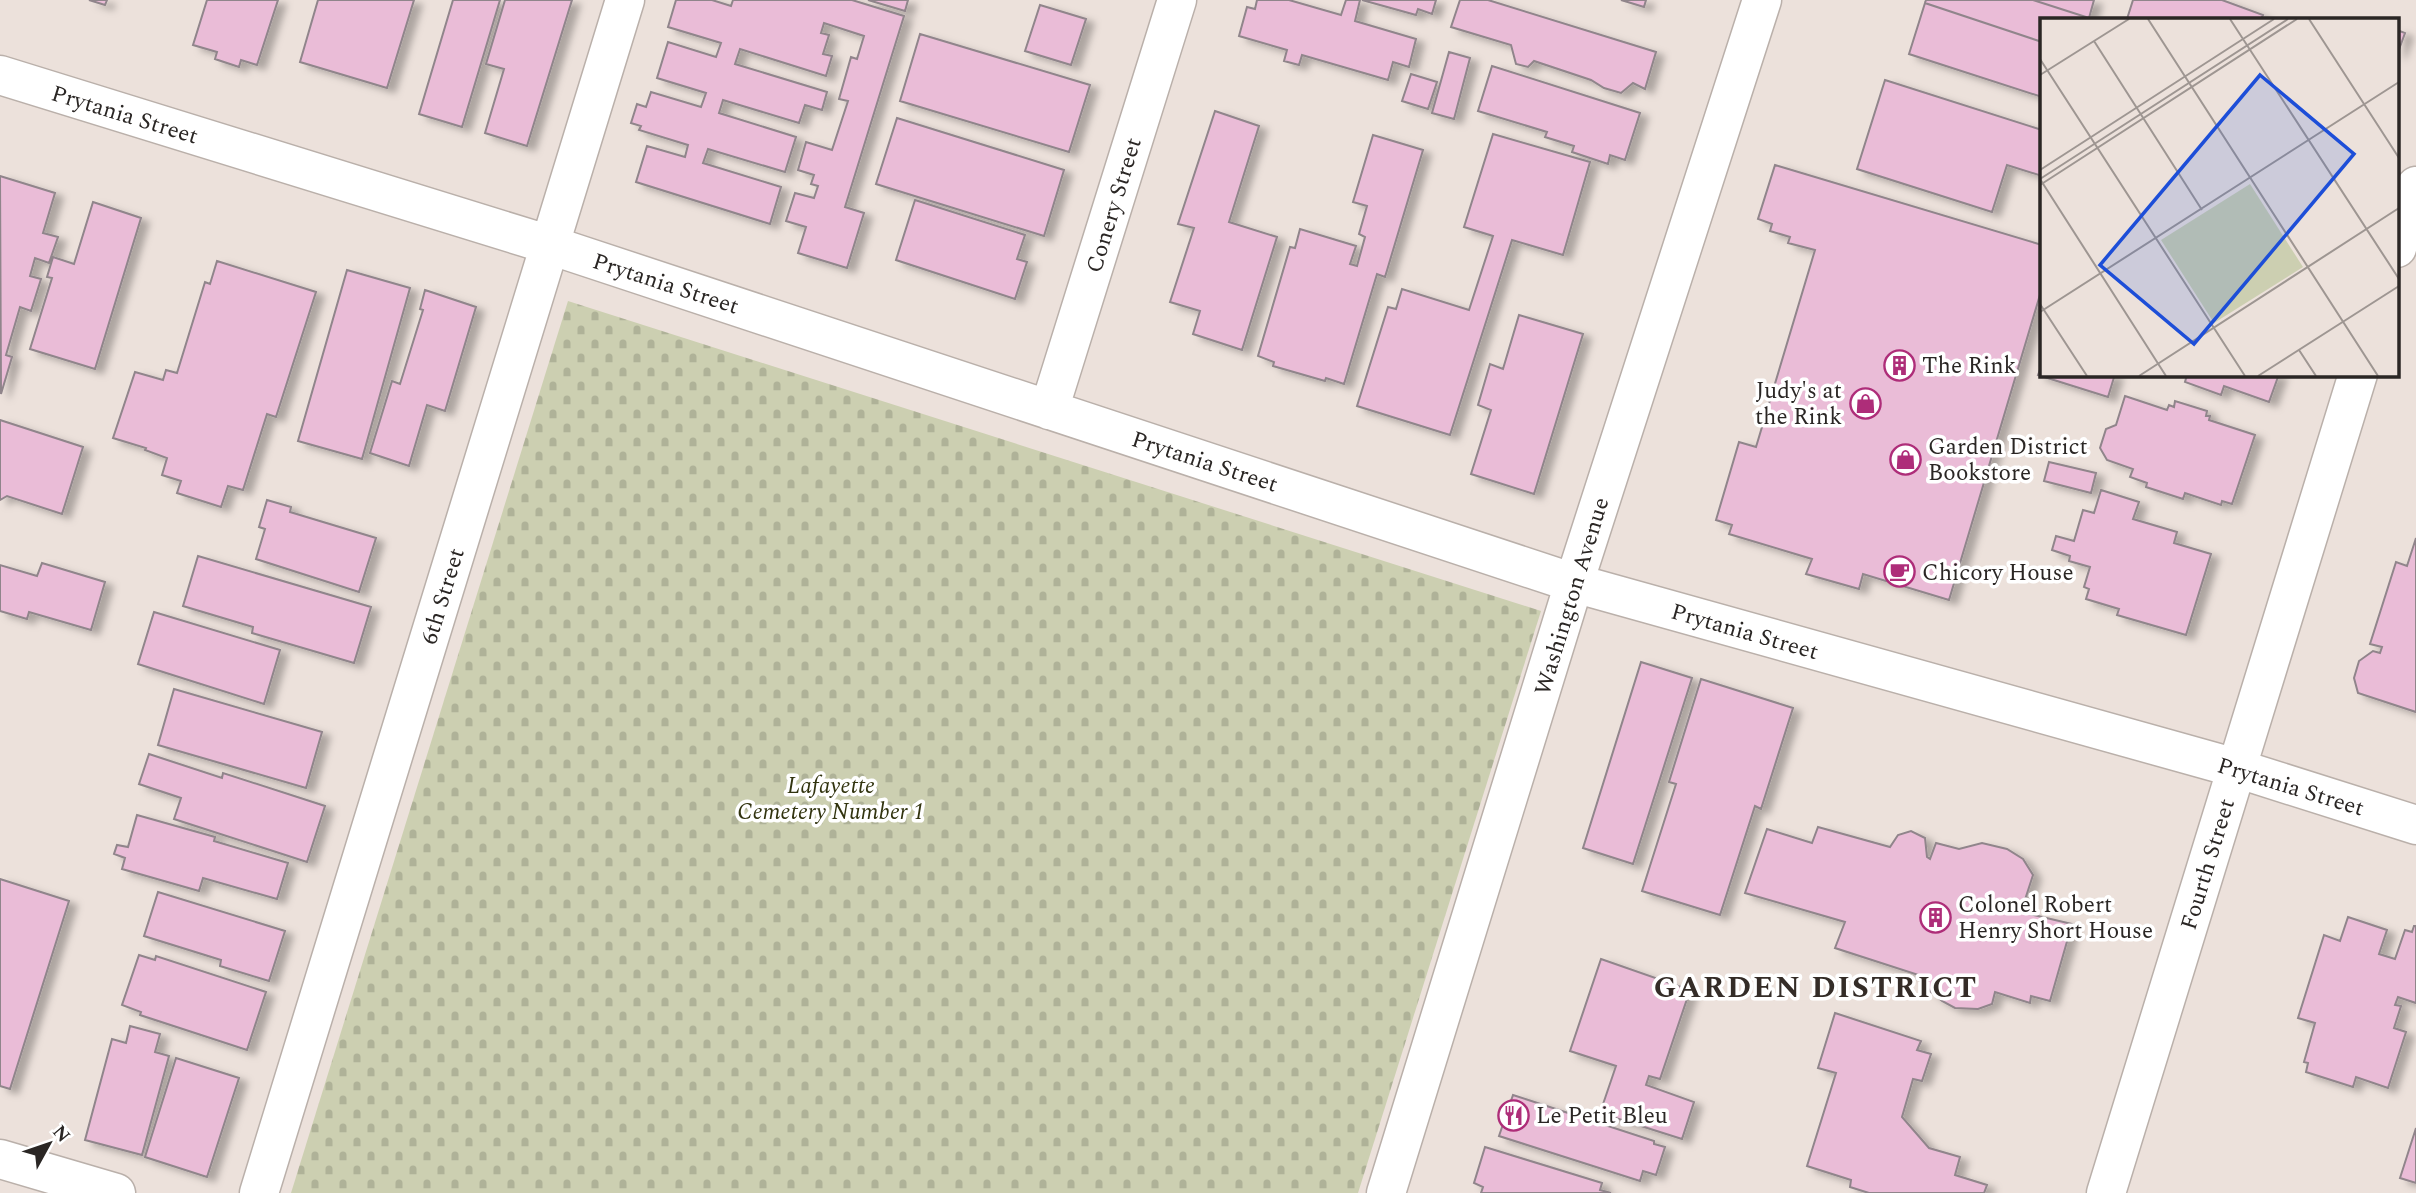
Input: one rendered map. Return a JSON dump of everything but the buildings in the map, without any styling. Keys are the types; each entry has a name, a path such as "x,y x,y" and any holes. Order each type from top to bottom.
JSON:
{"street":[{"name":"6th Street","path":"259,1193 625,0"},
{"name":"Conery Street","path":"1049,410 1177,0"},
{"name":"Washington Avenue","path":"1386,1193 1574,583 1762,0"},
{"name":"Prytania Street","path":"0,75 550,245 1574,583 2236,768 2416,825"},
{"path":"2398,245 2416,186"},
{"name":"Fourth Street","path":"2106,1193 2357,376"},
{"path":"0,1159 116,1193"}],"green space":[{"name":"Lafayette Cemetery Number 1","path":"568,301 1541,611 1358,1193 291,1193"}],"place":[{"name":"The Rink","path":"1899,365"},
{"name":"Judy's at the Rink","path":"1865,403"},
{"name":"Garden District Bookstore","path":"1905,459"},
{"name":"Chicory House","path":"1899,572"},
{"name":"Colonel Robert Henry Short House","path":"1935,917"},
{"name":"Le Petit Bleu","path":"1513,1115"}],"district":[{"name":"GARDEN DISTRICT","path":"1816,987"}]}
